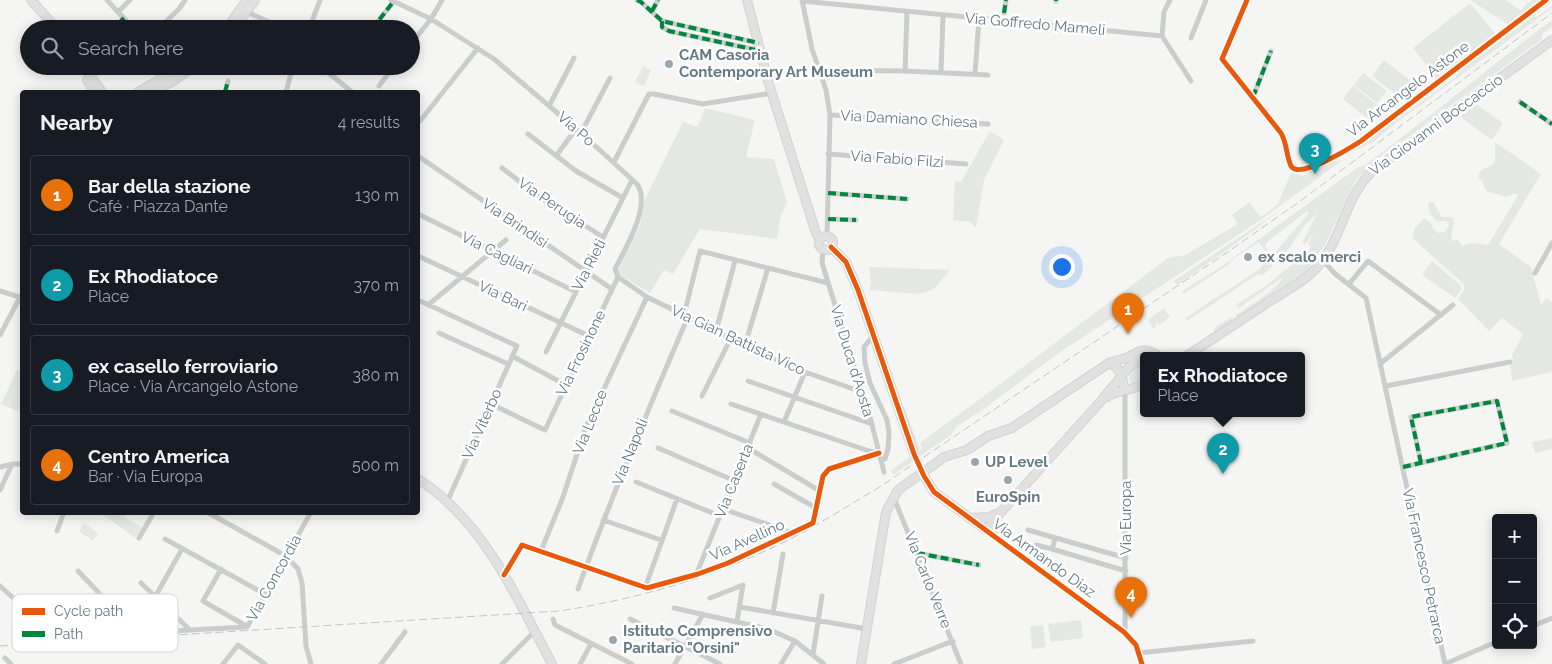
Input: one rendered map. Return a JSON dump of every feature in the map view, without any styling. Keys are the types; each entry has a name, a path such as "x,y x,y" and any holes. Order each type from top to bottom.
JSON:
{"street":[{"path":"31,0 49,20"},
{"path":"107,0 124,18"},
{"path":"118,12 130,0"},
{"path":"167,20 185,0"},
{"path":"232,20 246,0"},
{"path":"241,20 255,0"},
{"path":"312,20 320,0"},
{"path":"420,32 442,0"},
{"path":"637,0 652,11 662,21 662,27 669,31 760,47"},
{"path":"652,11 658,0"},
{"name":"Via Duca d'Aosta","path":"747,0 772,93 816,233 832,241 827,248 822,263 872,424 884,472"},
{"path":"1004,12 1006,0"},
{"path":"1170,0 1164,12 1162,36 1191,82"},
{"path":"1191,38 1206,0"},
{"path":"1247,0 1222,59 1253,97 1271,51"},
{"name":"Via Arcangelo Astone","path":"1253,97 1285,140 1291,165 1296,170 1304,170 1332,158 1375,131 1547,0"},
{"name":"Via Po","path":"379,20 393,1 430,19 478,48 494,59 579,131 640,188 637,224 616,269 618,277"},
{"path":"802,1 819,70 826,90 830,115 828,219 824,238"},
{"name":"Via Goffredo Mameli","path":"802,1 1162,36"},
{"path":"247,12 265,20"},
{"path":"905,71 907,12"},
{"path":"941,72 943,16"},
{"path":"975,74 979,19"},
{"name":"Via Giovanni Boccaccio","path":"1193,352 1295,285 1323,260 1356,191 1368,175 1385,160 1550,43"},
{"path":"420,121 478,48"},
{"path":"549,106 574,58"},
{"path":"819,70 941,72 947,74 988,75"},
{"path":"87,75 93,90"},
{"path":"90,75 101,90"},
{"path":"141,90 167,75"},
{"path":"156,90 182,75"},
{"path":"287,90 291,75"},
{"path":"331,75 350,90"},
{"path":"379,86 387,75"},
{"path":"556,156 579,131 610,78"},
{"path":"226,90 228,81"},
{"path":"614,162 649,94 703,104 772,93"},
{"path":"1520,102 1552,124"},
{"name":"Via Damiano Chiesa","path":"830,115 988,124"},
{"path":"528,134 576,171 623,198"},
{"name":"Via Fabio Filzi","path":"828,154 966,164"},
{"name":"Via Brindisi","path":"420,157 612,289"},
{"name":"Via Perugia","path":"502,168 541,198 603,237"},
{"name":"Via Rieti","path":"546,352 632,180"},
{"path":"828,193 907,199"},
{"name":"Via Cagliari","path":"420,215 576,292"},
{"path":"828,219 856,220"},
{"name":"Via Duca d'Aosta","path":"824,238 820,246 827,248"},
{"path":"420,301 428,305 506,240"},
{"path":"1535,273 1552,243"},
{"path":"827,248 846,262 858,290 914,454"},
{"name":"Via Napoli","path":"578,589 603,520 686,316 700,251 735,261"},
{"name":"Via Bari","path":"420,257 589,336"},
{"name":"Via Francesco Petrarca","path":"1323,260 1334,273 1366,298 1445,664"},
{"path":"716,331 735,261 828,283"},
{"path":"1349,284 1368,261 1441,315"},
{"path":"745,345 768,268"},
{"name":"Via Frosinone","path":"491,404 545,430 618,277"},
{"name":"Via Gian Battista Vico","path":"618,277 647,297 745,345 805,372 862,392"},
{"path":"0,291 20,297"},
{"name":"Via Lecce","path":"542,551 563,497 586,427 647,297"},
{"path":"0,335 20,299"},
{"name":"Via Viterbo","path":"428,305 517,346 447,502"},
{"path":"1381,363 1453,305"},
{"path":"439,333 508,364"},
{"path":"873,336 864,347 865,363 870,383 887,420 889,432 888,454 882,460"},
{"path":"702,396 731,338"},
{"path":"861,664 886,512 893,496 898,490 944,458 967,450 988,436 1012,428 1109,363 1124,359 1138,351 1144,350 1146,352"},
{"path":"512,356 566,384"},
{"path":"986,530 1121,376 1134,362 1140,359"},
{"path":"1386,386 1510,362"},
{"path":"1109,363 1115,366 1128,390"},
{"path":"784,422 805,372"},
{"path":"748,382 872,424"},
{"path":"1101,401 1110,395 1140,386"},
{"name":"Via Europa","path":"1125,633 1126,403 1128,390"},
{"name":"Via Francesco Petrarca","path":"1403,467 1421,463 1507,443 1497,400 1411,417 1421,463"},
{"path":"731,404 879,453"},
{"path":"672,411 749,445 820,491"},
{"name":"Via Caserta","path":"696,575 761,414"},
{"path":"658,448 734,481"},
{"name":"Via Avellino","path":"645,588 696,575 748,554 813,523 823,476 829,469 879,453"},
{"path":"0,467 20,463"},
{"path":"0,490 12,464"},
{"name":"Via Armando Diaz","path":"924,476 934,492 1125,633 1136,645 1142,664"},
{"path":"420,480 468,522 504,575 551,664"},
{"path":"636,482 720,516"},
{"path":"774,484 816,508"},
{"name":"Via Carlo Verre","path":"893,496 918,553 961,664"},
{"path":"504,575 522,545 645,588 677,499"},
{"path":"723,509 793,533"},
{"path":"57,531 63,515"},
{"path":"140,538 152,515"},
{"path":"212,515 286,556 298,569 302,579 306,646 311,664"},
{"name":"Via Concordia","path":"178,631 247,627 309,515"},
{"path":"969,518 999,515"},
{"path":"995,537 994,524 999,515"},
{"path":"603,520 661,540"},
{"path":"1028,530 1126,558"},
{"path":"1052,549 1055,539"},
{"path":"165,540 265,594"},
{"path":"1036,545 1126,571"},
{"path":"156,594 182,549"},
{"path":"918,553 979,565"},
{"path":"773,613 783,554"},
{"path":"221,569 202,601 247,627"},
{"name":"Via Concordia","path":"78,571 100,594"},
{"path":"141,583 153,594"},
{"path":"710,598 744,585 737,621"},
{"path":"0,586 12,597"},
{"path":"813,654 822,596"},
{"path":"740,607 867,629"},
{"path":"674,608 768,629 795,641 824,664"},
{"path":"675,664 703,614"},
{"path":"1537,624 1552,618"},
{"path":"178,619 189,630"},
{"path":"553,619 555,625 623,662 632,664"},
{"path":"630,619 720,664"},
{"path":"502,664 535,631"},
{"path":"381,664 405,632"},
{"path":"894,664 953,640"},
{"path":"781,664 795,641"},
{"path":"1140,653 1253,641"},
{"path":"580,664 591,644"},
{"path":"1445,664 1492,644"},
{"path":"223,664 238,646 265,664"},
{"path":"4,658 11,664"},
{"path":"1458,658 1461,664"}],"shaded area":[{"path":"1470,0 1506,0 1520,10 1532,0 1542,0 1509,25"},
{"path":"1470,3 1495,33 1437,79 1413,48"},
{"path":"1552,6 1552,8 1373,142 1355,150 1453,79 1468,65 1534,16 1537,17"},
{"path":"1552,20 1552,27 1542,34 1542,39 1395,147 1389,149 1355,181 1325,245 1303,274 1237,318 1236,315 1232,318 1233,320 1214,333 1214,328 1262,297 1283,277 1239,308 1236,305 1307,256 1311,246 1308,245 1314,231 1306,244 1302,243 1317,213 1304,226 1285,254 1262,276 1258,274 1187,321 1185,318 1261,268 1263,263 1273,255 1309,213 1307,211 1267,242 1265,246 1266,252 1259,242 1184,294 1182,291 1219,268 1360,166 1362,167"},
{"path":"1384,60 1415,84 1403,100 1372,76"},
{"path":"643,66 651,70 644,86 635,82"},
{"path":"1363,73 1387,91 1377,103 1354,85"},
{"path":"1353,86 1377,105 1367,118 1343,99"},
{"path":"1473,102 1503,123 1492,140 1456,114"},
{"path":"705,108 755,120 746,157 774,159 787,202 781,215 777,239 700,229 673,274 664,270 650,293 620,275 618,270 640,225 645,199 683,122 698,127"},
{"path":"990,131 1004,140 984,180 976,228 970,222 953,220 955,181 961,182"},
{"path":"1495,142 1541,174 1499,244 1531,267 1541,305 1546,298 1552,302 1552,372 1512,381 1510,364 1513,363 1512,355 1523,334 1502,318 1489,331 1458,299 1464,290 1464,284 1412,238 1415,228 1424,218 1432,224 1433,229 1438,233 1444,232 1449,226 1447,221 1437,221 1430,214 1428,205 1429,202 1433,202 1442,217 1452,217 1454,220 1452,241 1458,240 1462,246 1472,243 1488,245 1519,194 1512,194 1506,197 1486,191 1482,180 1478,177 1481,170 1492,165 1495,161"},
{"path":"1344,159 1265,217 1056,355 985,408 956,427 951,435 893,475 891,470 922,449 920,443 1168,258 1185,255 1238,224 1232,215 1249,202 1261,217 1278,204 1291,173 1303,176 1314,168"},
{"path":"1286,206 1177,285 1174,281"},
{"path":"1432,261 1460,285 1461,290 1455,298 1422,275"},
{"path":"869,267 950,270 934,289 920,294 869,290 871,283"},
{"path":"1164,308 1170,317 1159,325 1157,323 1153,329 1148,320"},
{"path":"887,363 920,449 917,451"},
{"path":"1140,363 1140,383 1132,384 1129,380 1130,372"},
{"path":"17,370 20,371 20,412 1,404"},
{"path":"1552,438 1552,449 1535,453 1532,442"},
{"path":"103,515 125,515 124,517 142,527 135,538"},
{"path":"84,523 98,533 93,541 79,531"},
{"path":"1081,620 1083,638 1051,642 1048,624"},
{"path":"1043,625 1046,647 1032,649 1030,627"}],"tunnel":[{"path":"914,454 924,476"}],"railway":[{"path":"178,635 559,611 617,600 673,586 728,567 755,555 794,537 878,488 1229,251 1299,202 1552,13"},
{"path":"0,646 12,645"}],"marked path":[{"path":"637,0 662,21 759,43"},
{"path":"652,11 658,0"},
{"path":"1004,13 1006,0"},
{"path":"379,20 394,1"},
{"path":"662,21 662,27 669,31 761,51"},
{"path":"1253,97 1271,51"},
{"path":"226,90 228,81"},
{"path":"1520,102 1552,124"},
{"path":"828,193 907,199"},
{"path":"828,219 856,220"},
{"path":"1403,467 1507,443 1497,401 1411,417 1421,463"},
{"path":"917,553 979,565"}],"cycle path":[{"path":"1247,0 1222,59 1281,133 1291,166 1296,169 1314,166 1361,141 1546,0"},
{"path":"831,247 846,262 858,290 914,454 934,492 1124,632 1136,645 1142,664"},
{"path":"504,575 522,545 647,588 698,574 728,563 813,523 823,476 829,469 879,453"}],"place":[{"name":"CAM Casoria Contemporary Art Museum","path":"669,64"},
{"name":"ex casello ferroviario","path":"1315,174"},
{"name":"ex scalo merci","path":"1248,257"},
{"name":"Bar della stazione","path":"1128,334"},
{"name":"UP Level","path":"975,462"},
{"name":"Ex Rhodiatoce","path":"1223,474"},
{"name":"EuroSpin","path":"1008,480"},
{"name":"Centro America","path":"1131,618"},
{"name":"Istituto Comprensivo Paritario \"Orsini\"","path":"613,640"}]}
